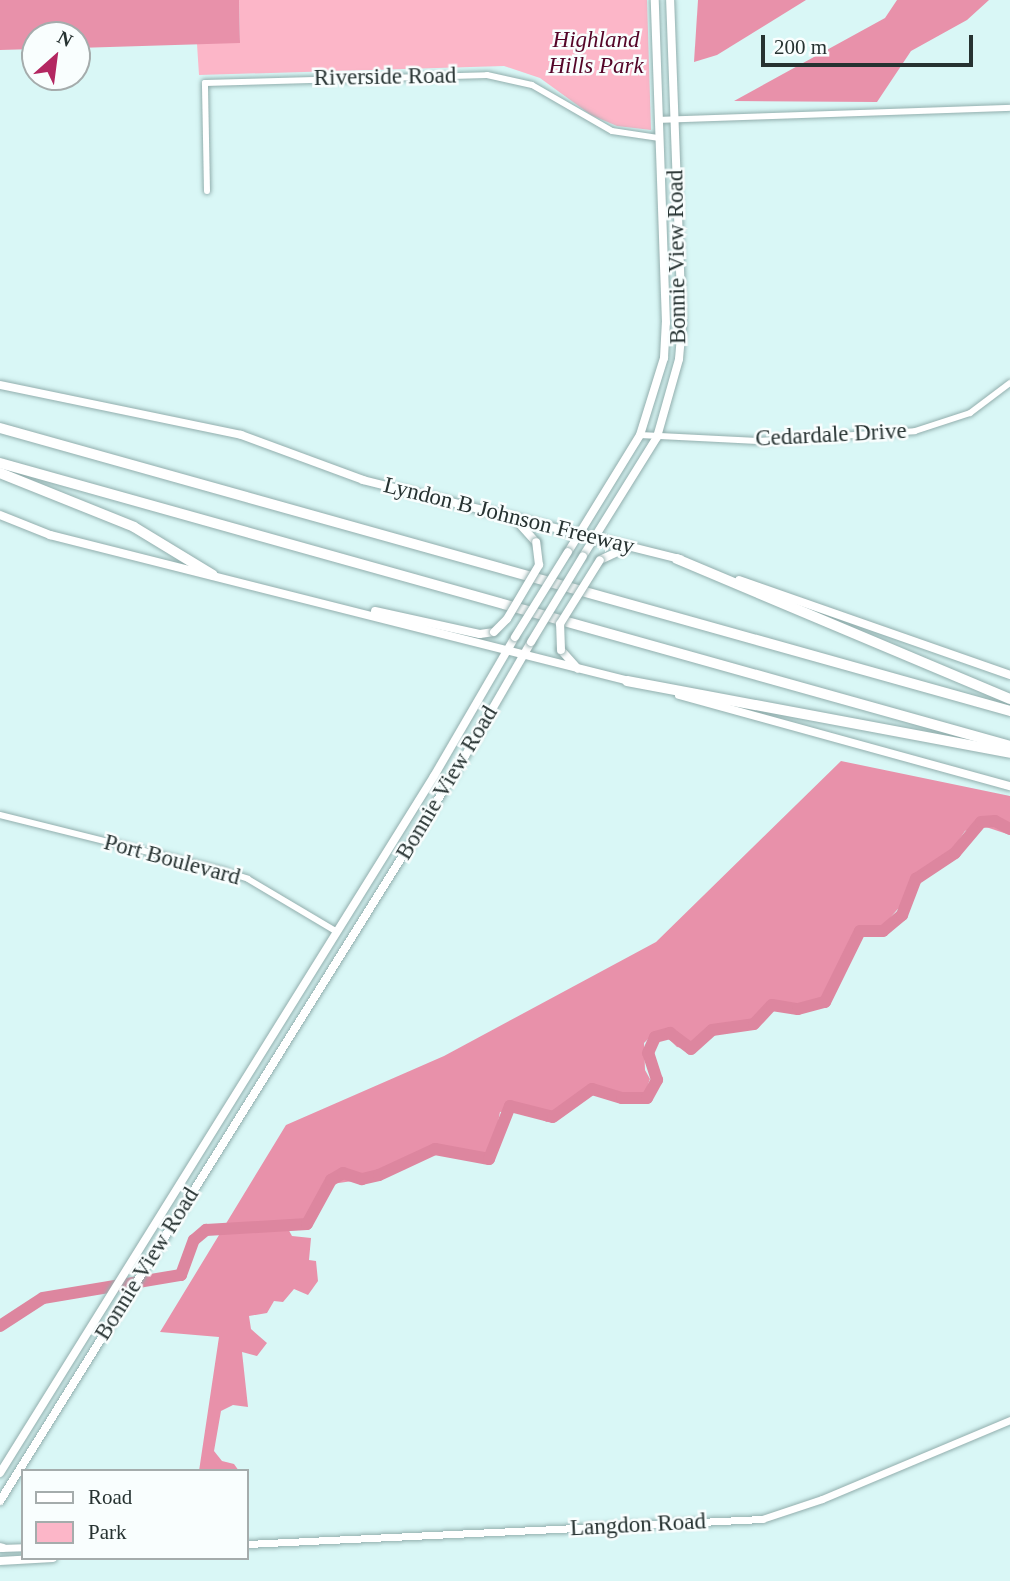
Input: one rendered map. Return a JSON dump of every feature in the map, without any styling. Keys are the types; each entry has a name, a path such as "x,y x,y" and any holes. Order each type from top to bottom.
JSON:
{"highway":[{"path":"0,428 1010,711"},
{"path":"0,463 1010,746"},
{"path":"0,473 134,527 213,575"},
{"path":"677,559 1010,699"},
{"path":"627,681 1010,753"}],"main road":[{"name":"Bonnie View Road","path":"0,1473 334,930 451,748 506,650 640,435 661,377 666,318 655,0"},
{"name":"Bonnie View Road","path":"0,1501 465,756 522,655 657,437 674,385 682,324 670,0"},
{"path":"666,318 682,324"},
{"name":"Lyndon B Johnson Freeway","path":"0,385 271,443 363,480 632,546 677,559 1010,675"},
{"path":"0,514 50,535 337,604 480,634 494,632 507,619 539,565 536,542 514,518"},
{"path":"578,669 561,650 560,624 600,560 614,550 632,546"},
{"path":"337,604 1010,786"},
{"path":"451,748 465,756"},
{"path":"334,930 349,940"},
{"path":"0,1561 21,1560"}],"street":[{"name":"Riverside Road","path":"207,191 205,83 487,75 531,85 612,131 659,138"},
{"path":"659,120 1010,108"},
{"name":"Cedardale Drive","path":"640,435 758,441 915,431 970,413 1010,383"},
{"name":"Port Boulevard","path":"0,815 248,879 334,930"},
{"name":"Langdon Road","path":"248,1544 762,1518 822,1499 1010,1420"},
{"path":"1,1548 21,1547"}],"green space":[{"name":"Highland Hills Park","path":"239,0 647,0 651,130 617,126 591,115 540,78 504,66 199,75 197,44 240,40"}],"shaded area":[{"path":"0,0 239,0 240,43 91,48 91,21 21,21 21,49 0,50"},
{"path":"698,0 806,0 717,55 694,62"},
{"path":"897,0 989,0 967,20 911,51 877,102 734,101 885,18"},
{"path":"841,761 1010,796 1010,835 980,825 965,831 946,859 912,879 903,903 876,934 855,934 822,1002 796,1011 772,1003 748,1026 709,1027 689,1049 677,1047 663,1033 653,1034 644,1043 645,1070 650,1079 643,1098 622,1101 588,1089 547,1122 522,1110 500,1112 492,1153 481,1162 432,1153 380,1177 325,1185 308,1220 287,1227 292,1236 311,1238 309,1260 316,1261 318,1281 308,1295 294,1289 283,1302 274,1301 267,1313 249,1316 251,1329 267,1343 257,1356 242,1352 248,1407 233,1405 221,1411 214,1451 222,1461 234,1464 238,1469 199,1469 219,1337 160,1332 286,1125 444,1056 656,942"}],"waterway":[{"path":"0,1326 43,1298 181,1275 194,1240 206,1230 307,1224 331,1180 343,1173 362,1179 379,1175 435,1149 489,1159 510,1106 553,1117 592,1089 622,1098 647,1098 657,1080 648,1053 655,1037 670,1033 691,1049 712,1030 754,1024 772,1005 798,1009 825,1002 860,931 883,931 902,915 916,879 955,853 981,822 995,821 1010,829"}]}
